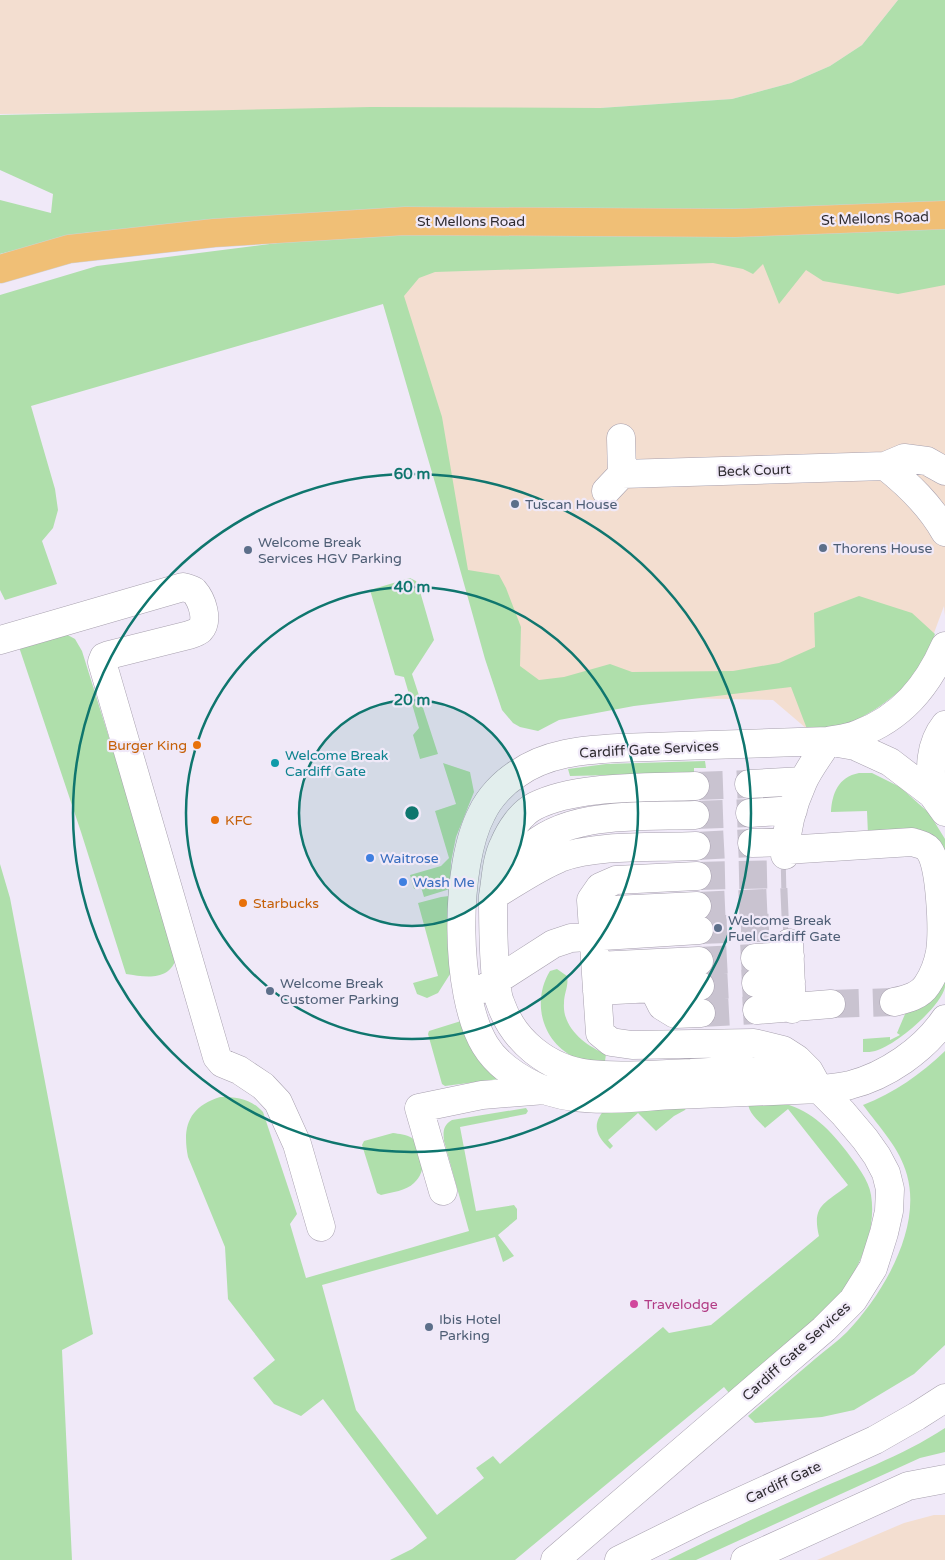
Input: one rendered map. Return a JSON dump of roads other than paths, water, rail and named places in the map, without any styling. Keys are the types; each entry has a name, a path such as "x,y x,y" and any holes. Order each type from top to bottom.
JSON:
{"main road":[{"name":"St Mellons Road","path":"0,269 69,249 214,233 405,221 735,223 945,215"}],"street":[{"name":"Beck Court","path":"621,438 614,482 885,466 904,458 927,461 945,471"},
{"path":"885,466 924,501 945,532"},
{"path":"0,640 182,587 193,590 200,601 204,610 203,623 199,630 181,637 109,655 104,657 102,662 217,1057 222,1063 239,1070 263,1086 278,1102 297,1144 321,1228"},
{"name":"Cardiff Gate Services","path":"945,646 928,680 902,708 873,728 856,735 828,741 583,750 555,756 534,764 516,774 493,796 482,812 469,848 462,893 463,960 468,997 484,1044 509,1071 547,1090 570,1096 607,1098 850,1086 876,1076 898,1064 919,1048 945,1019"},
{"name":"Cardiff Gate Services","path":"938,803 930,774 932,751 939,733 945,725"},
{"path":"786,849 793,810 803,781 828,741"},
{"name":"Cardiff Gate Services","path":"828,741 855,746 875,754 905,772 938,803"},
{"path":"749,784 803,781"},
{"path":"695,786 590,791 558,796 533,806 516,823 504,844 498,864 493,896 493,956 499,1000 511,1026 519,1037 537,1054 569,1070 589,1074 638,1076 751,1070 796,1080 819,1089"},
{"path":"750,813 793,810"},
{"path":"493,896 514,864 527,850 542,838 568,826 600,819 696,815"},
{"path":"752,843 786,849 912,842 924,845 929,850 939,886 940,953 927,986 919,993 894,1002"},
{"path":"493,896 528,874 560,858 598,850 696,846"},
{"path":"696,876 616,880 600,887 592,900 600,1033 611,1042 632,1045 736,1042 768,1045 784,1050 797,1059 809,1070 819,1089"},
{"path":"468,997 553,944 571,938 593,924 698,918"},
{"path":"756,971 790,960 792,1009"},
{"path":"700,973 653,988 597,978 700,973"},
{"path":"653,988 662,1006 675,1014 701,1013"},
{"path":"756,1010 792,1009 831,1004"},
{"name":"Cardiff Gate Services","path":"555,1560 824,1329 852,1300 873,1268 889,1211 890,1189 886,1173 865,1139 819,1089"},
{"path":"443,1191 419,1108 482,1095 547,1090"},
{"name":"Cardiff Gate","path":"618,1560 704,1518 875,1440 945,1398"},
{"path":"745,1560 908,1486 945,1479"}],"tunnel":[{"path":"695,786 749,784"},
{"path":"695,815 750,813"},
{"path":"696,846 752,843"},
{"path":"697,876 786,874"},
{"path":"697,906 788,902"},
{"path":"699,930 788,927"},
{"path":"699,961 755,958"},
{"path":"700,986 756,983"},
{"path":"831,1004 894,1002"},
{"path":"701,1013 757,1010"}],"place":[{"name":"Tuscan House","path":"515,504"},
{"name":"Thorens House","path":"823,548"},
{"name":"Welcome Break Services HGV Parking","path":"248,550"},
{"name":"Burger King","path":"197,745"},
{"name":"Welcome Break Cardiff Gate","path":"275,763"},
{"name":"KFC","path":"215,820"},
{"name":"Waitrose","path":"370,858"},
{"name":"Wash Me","path":"403,882"},
{"name":"Starbucks","path":"243,903"},
{"name":"Welcome Break Fuel Cardiff Gate","path":"718,928"},
{"name":"Welcome Break Customer Parking","path":"270,991"},
{"name":"Travelodge","path":"634,1304"},
{"name":"Ibis Hotel Parking","path":"429,1327"}]}
